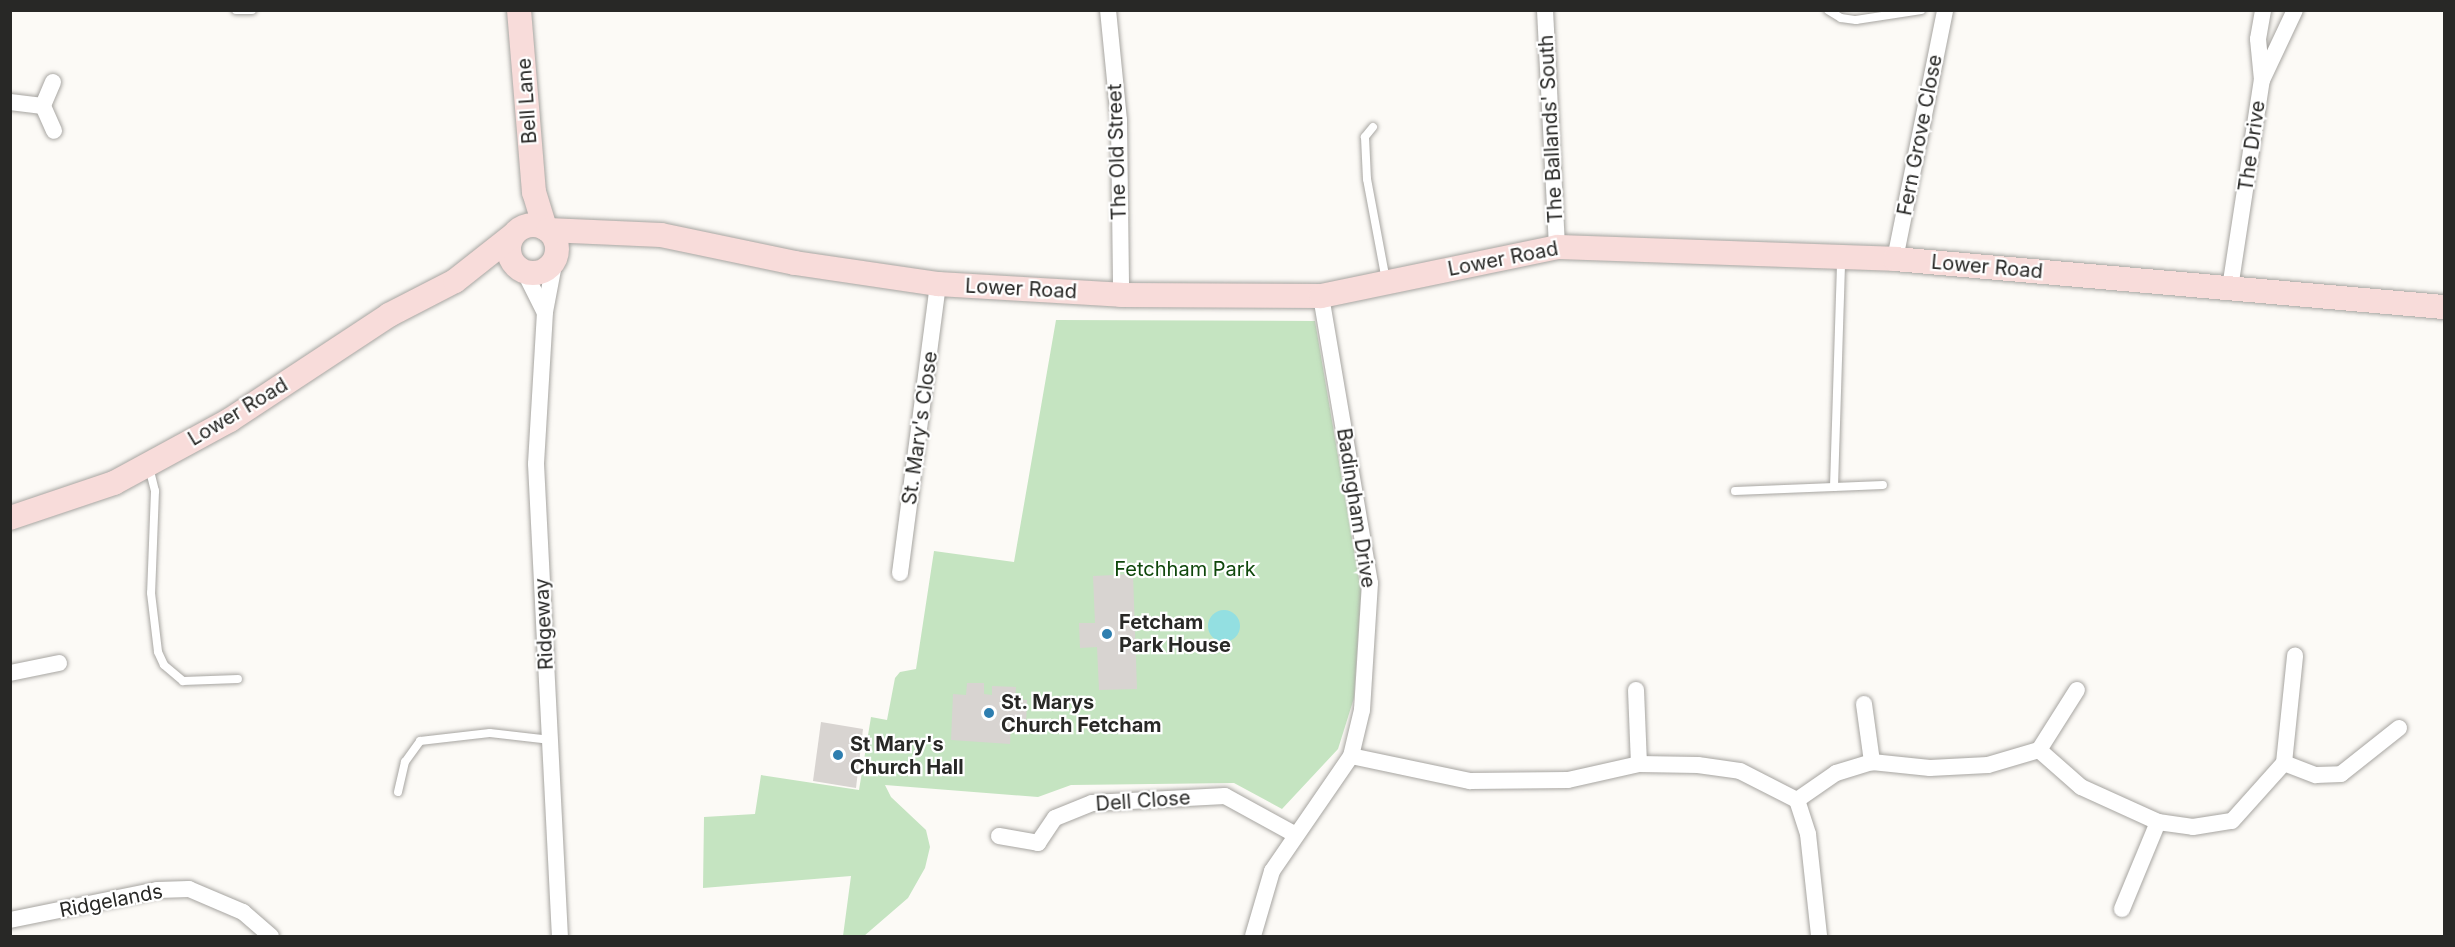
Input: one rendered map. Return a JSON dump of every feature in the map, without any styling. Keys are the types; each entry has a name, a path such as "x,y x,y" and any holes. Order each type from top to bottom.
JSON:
{"street":[{"name":"Bell Lane","path":"519,10 534,192 546,229"},
{"name":"The Old Street","path":"1108,10 1119,120 1121,295"},
{"name":"The Ballands' South","path":"1545,10 1557,247"},
{"name":"Fern Grove Close","path":"1895,259 1945,10"},
{"path":"2262,80 2258,39 2263,10"},
{"name":"The Drive","path":"2230,288 2262,80 2295,10"},
{"path":"53,82 43,106 54,131"},
{"path":"10,102 43,106"},
{"name":"Bell Lane","path":"515,232 534,192"},
{"name":"Lower Road","path":"455,281 515,232 531,224 546,229 602,231 699,241 795,263 939,284 1121,295 1321,296 1557,247 1895,259 2445,307"},
{"path":"546,229 556,242 555,257"},
{"name":"Lower Road","path":"10,518 114,483 230,420 388,315 455,281 492,271 538,272 555,257 602,231"},
{"path":"515,232 508,250 522,270"},
{"name":"Ridgeway","path":"555,257 544,312 536,464 560,936"},
{"name":"Ridgeway","path":"522,270 544,312"},
{"name":"St. Mary's Close","path":"900,573 939,284"},
{"name":"Badingham Drive","path":"1252,936 1272,871 1294,834 1351,756 1362,710 1370,583 1321,296"},
{"path":"2039,750 2081,787 2158,822 2193,827 2232,821 2284,763 2295,656"},
{"path":"10,673 59,663"},
{"path":"1636,690 1639,764"},
{"path":"1797,800 1836,773 1872,762 1930,768 1988,765 2039,750 2077,690"},
{"path":"1864,704 1872,762"},
{"path":"2284,763 2316,775 2341,774 2399,728"},
{"path":"1351,756 1386,760 1470,781 1568,780 1639,764 1698,765 1740,771 1797,800 1808,834 1819,936"},
{"name":"Dell Close","path":"999,836 1038,843 1055,818 1092,802 1225,796 1294,834"},
{"path":"2122,909 2158,822"},
{"name":"Ridgelands","path":"10,921 157,890 189,889 243,912 271,936"}],"lane":[{"path":"236,10 252,10"},
{"path":"1828,10 1841,18 1857,20 1921,10"},
{"path":"1373,127 1365,137 1367,179 1386,283"},
{"path":"1834,487 1841,257"},
{"path":"149,464 155,491 151,593 158,652 164,665 183,681 238,679"},
{"path":"1735,491 1883,485"},
{"path":"398,792 405,762 420,741 490,733 551,740"}],"green space":[{"name":"Fetchham Park","path":"1056,320 1315,321 1361,591 1354,698 1338,749 1282,809 1234,783 1071,785 1038,797 885,785 891,797 926,830 930,847 925,868 908,898 864,936 843,936 851,876 703,888 704,817 755,814 761,775 859,790 871,717 887,720 895,678 900,672 916,669 934,551 1014,562"}],"water":[{"path":"1224,610 1235,615 1240,626 1235,637 1224,642 1213,637 1208,626 1213,615"}],"building":[{"name":"Fetcham Park House","path":"1133,574 1137,689 1099,690 1097,647 1080,648 1079,623 1095,623 1093,576"},
{"name":"St. Marys Church Fetcham","path":"967,683 984,683 984,694 992,695 992,686 1016,687 1015,699 1027,700 1026,726 1011,725 1010,744 951,740 953,694 966,695"},
{"name":"St Mary's Church Hall","path":"821,722 863,729 856,788 813,781"}],"place":[{"name":"Fetcham Park House","path":"1107,634"},
{"name":"St. Marys Church Fetcham","path":"989,713"},
{"name":"St Mary's Church Hall","path":"838,755"}]}
